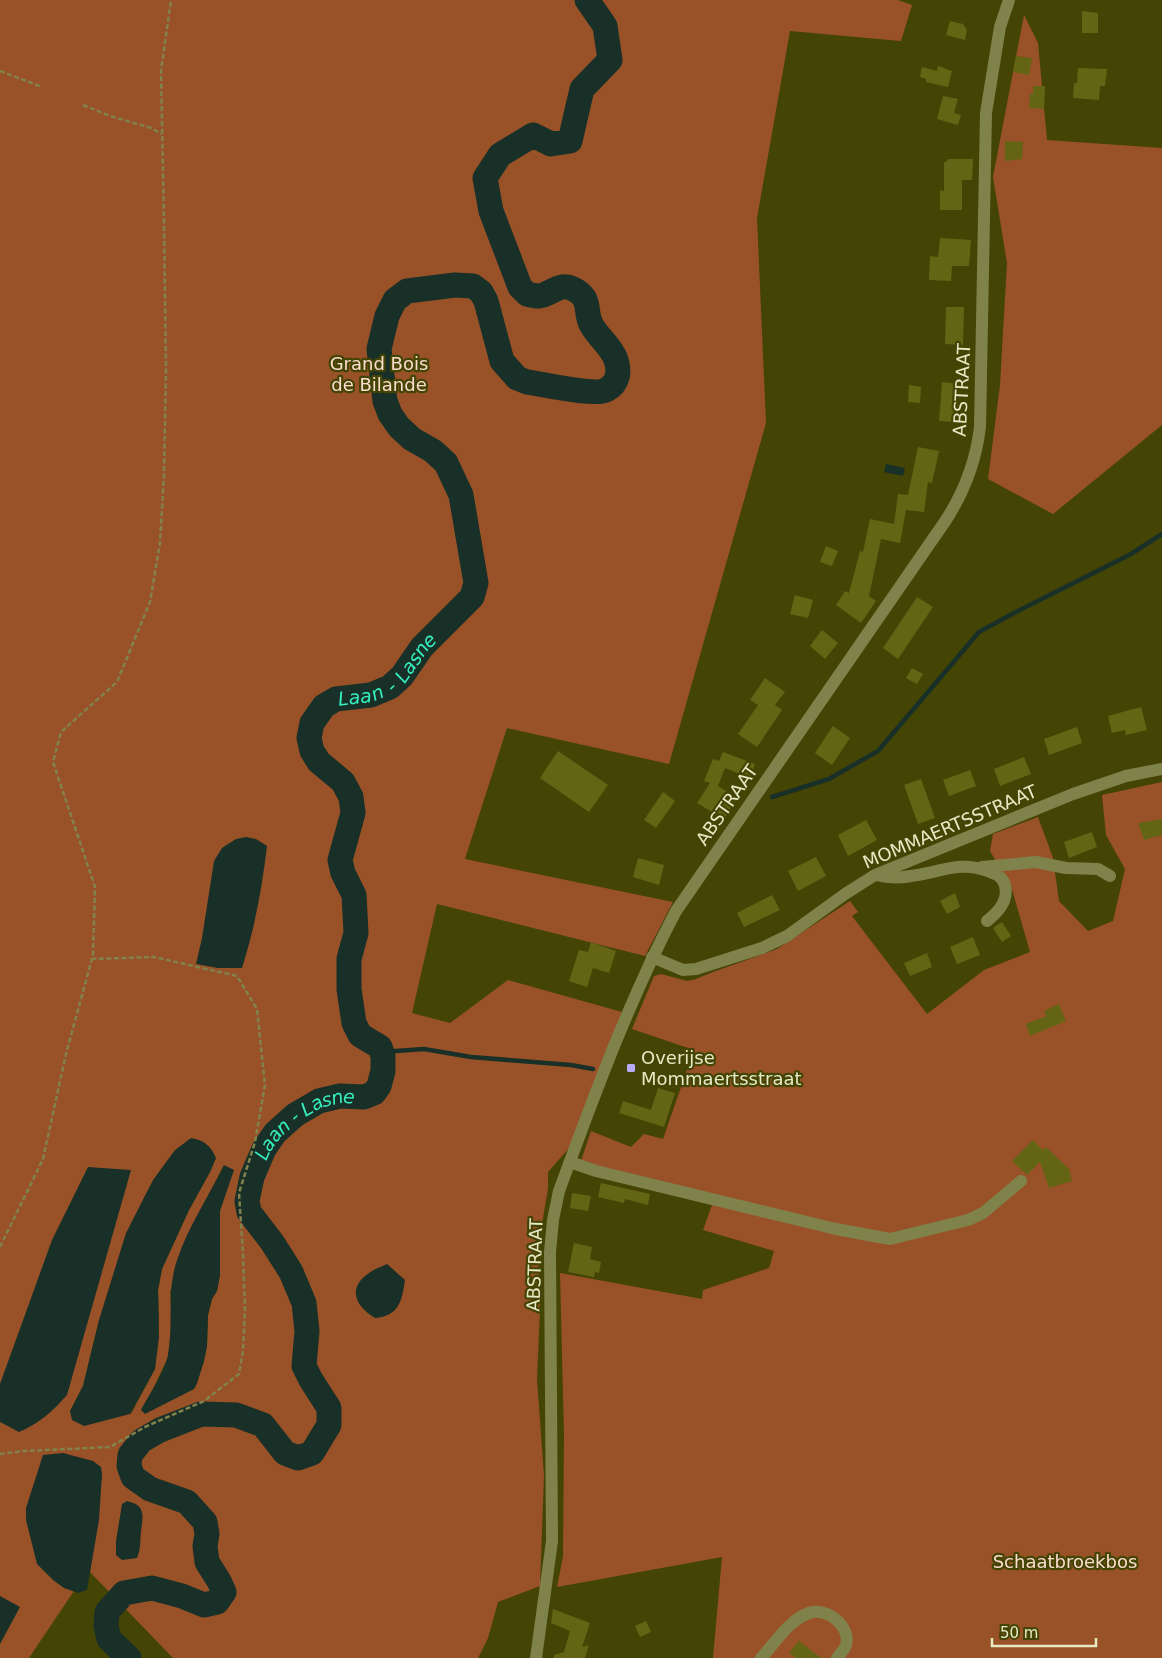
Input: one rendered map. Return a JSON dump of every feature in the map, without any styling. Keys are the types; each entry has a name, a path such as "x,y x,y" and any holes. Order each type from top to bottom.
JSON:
{"street":[{"name":"ABSTRAAT","path":"536,1658 552,1540 550,1252 553,1220 559,1191 637,992 676,911 946,520 966,483 978,441 980,426 986,113 1000,27 1009,0"},
{"name":"MOMMAERTSSTRAAT","path":"652,958 683,970 696,969 762,948 787,936 875,875 1073,794 1126,776 1162,769"},
{"path":"875,875 888,878 912,876 954,866 977,867 1036,862 1066,868 1098,869 1110,876"},
{"path":"977,867 998,875 1004,885 1006,898 999,910 987,921"},
{"path":"570,1162 606,1173 836,1229 890,1239 976,1216 993,1205 1021,1181"},
{"path":"761,1658 792,1624 810,1613 822,1613 838,1620 846,1632 846,1646 838,1658"}],"path":[{"path":"0,1247 43,1159 66,1054 92,959 95,887 53,762 61,732 117,682 150,602 160,543 164,475 166,360 161,71 171,0"},
{"path":"0,71 42,87"},
{"path":"84,105 110,116 151,128 162,134"},
{"path":"0,1454 110,1447 145,1427 204,1401 239,1374 244,1352 245,1290 239,1193 256,1142 265,1085 257,1009 237,976 154,957 92,959"}],"green space":[{"name":"Grand Bois de Bilande","path":"0,0 898,0 912,5 901,41 790,31 757,218 766,423 669,764 507,728 465,859 673,902 645,956 437,904 412,1013 450,1023 508,980 622,1012 570,1147 548,1172 548,1189 538,1247 540,1311 537,1379 544,1476 540,1586 498,1602 488,1638 478,1658 173,1658 88,1570 29,1658 0,1658","holes":["216,1158 189,1210 162,1269 158,1290 159,1317 155,1369 131,1414 70,1411 83,1386 99,1320","224,1165 220,1211 220,1275 217,1291 212,1299 208,1315 207,1346 197,1383 194,1389 141,1410 168,1357 172,1321 170,1292 188,1234"]},
{"path":"1024,15 1038,43 1047,140 1162,148 1162,425 1053,514 988,479 1000,385 1007,263 993,177"},
{"name":"Schaatbroekbos","path":"1162,782 1162,1658 713,1658 722,1557 557,1587 563,1556 564,1435 560,1273 702,1299 703,1290 769,1268 774,1251 703,1230 712,1205 578,1170 591,1131 631,1147 644,1134 663,1139 694,1050 632,1029 654,976 661,974 687,981 777,949 850,901 858,912 852,916 927,1014 984,970 1030,952 1011,886 990,851 993,834 1038,817 1053,858 1059,901 1088,931 1113,921 1125,869 1106,835 1102,795"}],"shaded area":[{"path":"886,464 905,468 903,476 884,472"},
{"path":"246,837 256,839 267,846 258,907 242,968 218,968 196,964 214,861 222,848 236,839"},
{"path":"191,1138 206,1144 216,1158 189,1210 162,1269 158,1290 159,1337 155,1369 130,1414 84,1426 72,1420 70,1411 83,1386 99,1320 126,1233 153,1180 175,1150"},
{"path":"224,1165 234,1170 220,1211 220,1275 217,1291 212,1299 208,1315 207,1346 204,1361 194,1389 145,1414 141,1410 160,1375 168,1355 172,1284 177,1260 193,1224"},
{"path":"88,1167 131,1170 67,1395 45,1416 19,1432 0,1422 0,1384 52,1240"},
{"path":"387,1264 405,1280 401,1301 394,1311 383,1317 375,1318 363,1308 356,1297 356,1291 362,1279 373,1270"},
{"path":"63,1453 93,1461 101,1467 102,1474 99,1520 87,1590 78,1593 64,1588 37,1564 26,1520 26,1508 43,1455"},
{"path":"127,1501 137,1505 142,1512 140,1548 137,1558 122,1560 116,1555 116,1541 122,1504"},
{"path":"0,1596 20,1607 0,1644"}],"building":[{"path":"1082,11 1098,13 1098,33 1082,33"},
{"path":"950,21 963,24 967,30 965,40 946,35"},
{"path":"1016,56 1032,58 1029,75 1013,72"},
{"path":"938,66 952,71 948,87 926,82 926,79 920,77 922,67 937,71"},
{"path":"1078,68 1107,69 1105,86 1100,86 1099,100 1073,98"},
{"path":"1033,86 1045,86 1044,109 1029,108 1030,94 1033,94"},
{"path":"943,96 958,99 954,113 961,115 958,125 937,119"},
{"path":"1005,141 1023,142 1022,159 1005,161"},
{"path":"949,159 973,159 972,180 962,180 962,210 940,210 940,190 944,191 944,163"},
{"path":"940,238 971,240 969,266 952,266 951,281 929,280 930,256 938,257"},
{"path":"946,307 964,307 963,345 945,344"},
{"path":"942,382 959,384 956,422 939,421"},
{"path":"909,385 921,387 920,403 908,402"},
{"path":"918,447 939,451 932,483 928,482 924,512 906,510 900,543 881,539 869,596 876,601 861,623 836,605 845,591 849,593 860,551 863,552 870,519 894,524 898,494 908,495"},
{"path":"826,546 838,551 832,566 820,562"},
{"path":"795,595 813,600 808,618 790,614"},
{"path":"917,597 933,607 898,659 883,648"},
{"path":"822,630 838,643 825,659 810,646"},
{"path":"912,668 923,674 917,684 906,678"},
{"path":"765,678 785,692 775,705 782,710 757,747 738,734 758,705 750,700"},
{"path":"1141,707 1147,730 1126,735 1125,730 1112,733 1108,716"},
{"path":"833,726 850,738 832,765 815,753"},
{"path":"1077,727 1082,743 1049,755 1044,739"},
{"path":"558,751 608,785 589,812 540,778"},
{"path":"723,752 755,764 750,778 725,768 718,786 737,798 724,819 697,803 710,783 704,781 713,759 719,761"},
{"path":"1024,757 1031,774 1000,786 994,769"},
{"path":"970,770 976,786 949,796 943,780"},
{"path":"921,779 935,818 918,824 904,785"},
{"path":"663,792 675,801 656,828 644,820"},
{"path":"1162,819 1162,835 1144,840 1138,823"},
{"path":"866,820 877,840 848,856 838,835"},
{"path":"1092,832 1097,847 1069,858 1064,842"},
{"path":"816,857 826,876 798,891 788,871"},
{"path":"638,858 664,865 659,885 633,877"},
{"path":"955,893 960,907 947,914 940,901"},
{"path":"772,895 780,910 744,927 737,913"},
{"path":"1002,922 1011,936 1002,942 993,928"},
{"path":"973,937 980,955 957,964 950,947"},
{"path":"591,942 616,951 609,973 593,968 587,987 569,981 579,950 588,952"},
{"path":"927,953 932,967 910,976 904,963"},
{"path":"1059,1004 1066,1021 1030,1036 1026,1024 1046,1016 1044,1011"},
{"path":"658,1088 675,1093 664,1127 619,1113 623,1101 651,1110"},
{"path":"1033,1140 1043,1150 1046,1147 1069,1169 1072,1181 1049,1188 1040,1162 1027,1175 1012,1161"},
{"path":"601,1183 650,1194 648,1205 625,1199 624,1203 598,1197"},
{"path":"572,1193 591,1196 588,1211 570,1208"},
{"path":"574,1243 592,1247 590,1259 601,1262 599,1273 595,1272 594,1277 568,1272"},
{"path":"553,1609 590,1623 582,1647 589,1645 585,1658 554,1658 554,1655 564,1652 570,1631 551,1623"},
{"path":"646,1621 651,1632 640,1637 635,1626"},
{"path":"799,1641 821,1658 796,1658 789,1653"}],"waterway":[{"name":"Laan - Lasne","path":"129,1658 109,1639 106,1626 107,1612 124,1593 152,1588 182,1596 204,1605 217,1602 224,1592 207,1562 205,1522 187,1502 150,1489 133,1477 129,1466 130,1455 141,1441 160,1430 201,1414 236,1415 263,1425 285,1453 298,1458 312,1453 329,1425 329,1408 304,1366 307,1331 304,1303 291,1272 272,1242 249,1212 247,1201 252,1177 264,1149 275,1133 295,1115 319,1101 340,1096 364,1097 374,1093 379,1086 383,1071 383,1056 380,1047 360,1035 354,1023 349,989 349,959 356,933 354,895 343,873 340,860 353,813 351,797 343,782 319,762 312,751 309,738 312,723 324,706 336,699 371,695 390,687 402,676 422,647 472,597 476,583 461,495 446,463 433,451 412,439 399,427 390,414 385,401 379,349 387,316 395,300 407,291 455,285 473,286 481,292 486,301 502,361 517,378 527,382 591,392 606,390 615,381 618,373 616,360 612,351 592,326 583,296 567,287 534,296 527,294 520,287 491,211 485,178 500,155 533,135 551,144 570,141 582,89 610,60 605,26 587,0"},
{"path":"772,797 829,779 878,751 979,632 1131,554 1162,534"},
{"path":"382,1052 424,1049 471,1057 571,1065 593,1069"}],"place":[{"name":"Overijse Mommaertsstraat","path":"631,1068"}]}
